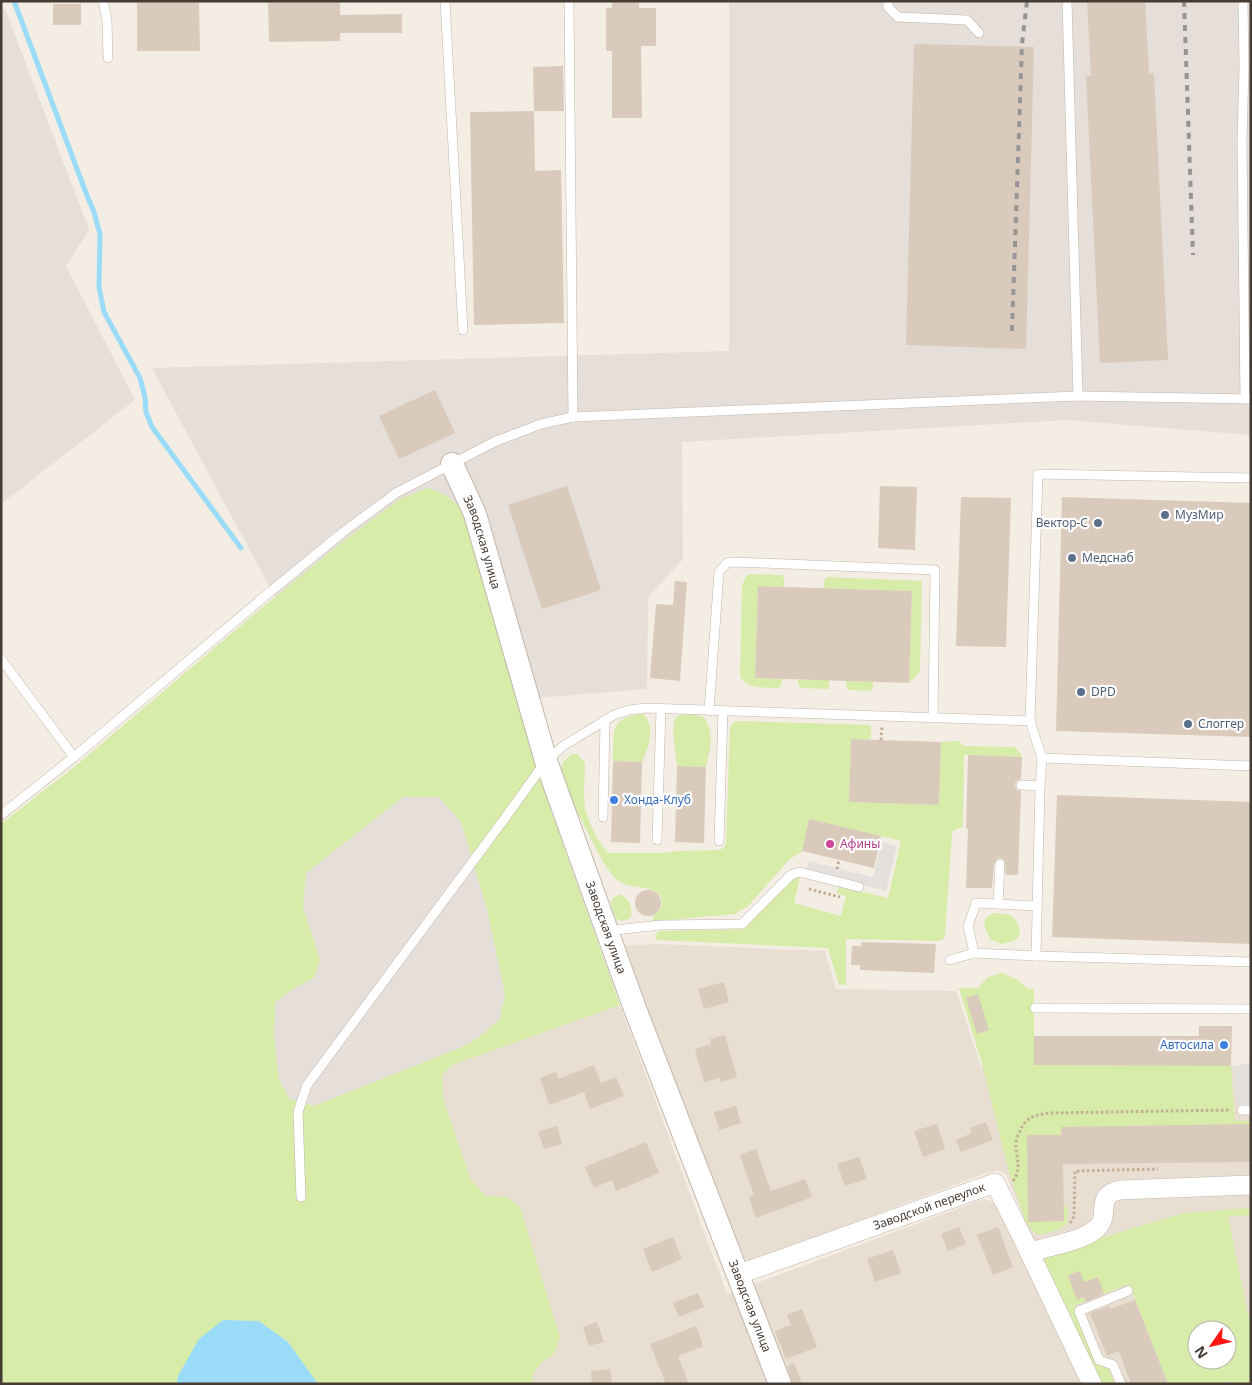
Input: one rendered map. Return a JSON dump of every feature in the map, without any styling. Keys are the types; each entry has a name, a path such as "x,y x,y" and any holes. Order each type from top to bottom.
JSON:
{"street":[{"name":"Заводская улица","path":"452,464 475,514 546,761 638,1015 780,1384"},
{"name":"Заводской переулок","path":"737,1275 995,1183 1029,1252 1087,1382"},
{"path":"1029,1252 1076,1239 1093,1231 1102,1222 1105,1200 1112,1192 1120,1190 1251,1185"}],"lane":[{"path":"103,1 107,20 108,58"},
{"path":"445,1 462,330"},
{"path":"569,1 573,417"},
{"path":"888,1 888,8 898,17 967,20 979,33"},
{"path":"1067,1 1078,396"},
{"path":"1,815 74,757 259,600 396,492 494,442 541,424 573,417 1078,396 1248,399 1247,68 1243,1"},
{"path":"1036,956 1042,758 1030,721 1038,474 1251,478"},
{"path":"709,710 719,572 727,563 734,562 935,570 933,718"},
{"path":"1,659 74,757"},
{"path":"301,1197 298,1112 307,1085 500,826 546,761 563,746 605,720 629,710 646,708 1030,721"},
{"path":"657,840 661,709"},
{"path":"719,841 723,711"},
{"path":"603,817 605,720"},
{"path":"1042,758 1251,766"},
{"path":"1021,785 1040,786"},
{"path":"998,904 1000,864"},
{"path":"607,932 660,925 742,924 791,875 799,872 859,887"},
{"path":"974,953 968,926 976,903 1037,906"},
{"path":"950,960 974,953 1251,962"},
{"path":"1036,1008 1251,1009"},
{"path":"1121,1384 1114,1365 1099,1360 1080,1311 1128,1291"}],"path":[{"path":"881,740 882,730"},
{"path":"803,888 840,897"},
{"path":"1004,1198 1018,1173 1016,1141 1024,1123 1032,1117 1049,1113 1246,1110"}],"shaded area":[{"path":"729,1 1251,1 1251,435 1067,420 682,442 683,559 648,597 647,689 435,706 299,642 152,368 729,351"},
{"path":"5,9 89,230 66,266 135,400 1,504 1,10"},
{"path":"403,797 439,797 461,822 487,909 505,994 500,1019 478,1038 460,1048 314,1106 290,1099 279,1080 274,1037 275,1002 315,977 320,960 303,907 306,873"},
{"path":"882,842 897,846 886,891 806,871 809,861 873,877"},
{"path":"656,944 825,951 836,989 956,991 981,1067 986,1068 1199,1067 1232,1066 1251,1063 1251,1384 1096,1384 1006,1174 999,1170 983,1174 751,1261 743,1258 622,946"},
{"path":"620,1005 727,1294 984,1199 993,1202 1003,1214 1086,1384 532,1384 533,1374 541,1363 554,1354 507,1197 486,1196 471,1180 443,1099 442,1075 452,1065"},
{"path":"1251,1064 1251,1106 1238,1106 1234,1067"}],"green space":[{"path":"428,488 445,495 455,502 467,519 476,542 550,808 620,1005 452,1065 442,1075 443,1099 471,1180 486,1196 507,1197 520,1207 560,1338 554,1354 541,1363 533,1374 532,1384 318,1384 288,1342 259,1321 223,1320 178,1376 177,1384 1,1384 1,824 79,763 346,539 400,499","holes":["403,797 439,797 461,822 487,909 505,994 500,1019 478,1038 460,1048 314,1106 290,1099 279,1080 274,1037 275,1002 315,977 320,960 303,907 306,873"]},
{"path":"747,575 782,575 784,579 784,587 758,586 755,678 782,679 781,686 777,688 752,686 740,677 742,585"},
{"path":"827,577 922,581 920,670 909,683 912,591 824,588 824,582"},
{"path":"798,680 829,680 829,687 828,689 802,688 798,685"},
{"path":"846,681 873,682 873,688 870,691 848,690"},
{"path":"643,714 649,724 650,737 642,762 613,761 614,734 618,723 632,716"},
{"path":"689,714 704,717 710,730 711,742 706,767 677,766 674,722 678,716"},
{"path":"733,722 871,725 871,739 851,739 849,802 939,805 941,742 959,741 964,746 1014,747 1021,754 1022,757 964,755 963,827 956,829 952,833 943,940 846,939 846,985 839,985 828,948 656,940 655,935 660,931 744,929 798,876 800,878 794,903 841,916 846,896 837,893 839,886 888,898 901,841 809,819 802,851 789,860 748,906 735,914 656,921 653,920 653,916 660,910 662,905 660,896 652,890 630,886 614,877 576,812 560,773 563,762 572,754 577,754 585,763 584,796 586,812 598,838 609,853 719,850 724,848 726,843 730,728"},
{"path":"619,894 628,900 631,910 631,917 622,921 616,918 611,907 613,898"},
{"path":"993,913 1009,915 1015,920 1020,935 1014,941 1001,944 990,939 984,925 986,918"},
{"path":"1003,973 1018,980 1028,989 1034,989 1034,1065 1231,1066 1235,1121 1251,1121 1251,1124 1061,1127 1061,1135 1028,1222 1064,1221 1064,1204 1068,1210 1067,1224 1060,1229 1040,1235 1034,1232 1025,1221 1007,1165 982,1064 959,988 978,988 988,977"},
{"path":"1251,1208 1251,1215 1228,1217 1251,1329 1251,1383 1232,1384 1231,1381 1225,1384 1168,1384 1129,1284 1074,1306 1096,1362 1108,1367 1115,1384 1097,1384 1041,1260 1047,1254 1184,1213"}],"water":[{"path":"223,1320 259,1321 288,1342 318,1384 177,1384 178,1376 199,1339"}],"building":[{"path":"137,1 199,1 200,51 137,51"},
{"path":"268,1 340,1 340,15 402,14 402,33 340,33 340,41 269,42"},
{"path":"612,1 639,1 639,8 656,8 656,46 641,46 642,118 612,118 612,51 606,51 606,8 612,8"},
{"path":"1087,1 1145,1 1149,73 1154,73 1168,360 1100,363 1086,76 1091,76"},
{"path":"53,4 81,4 81,25 53,25"},
{"path":"914,44 1034,47 1026,349 906,345"},
{"path":"563,66 564,111 534,111 533,67"},
{"path":"534,111 535,171 561,170 564,323 474,325 470,112"},
{"path":"435,390 455,433 399,459 379,416"},
{"path":"567,486 601,590 542,609 508,505"},
{"path":"880,486 917,487 915,550 878,548"},
{"path":"961,497 1011,498 1006,647 956,646"},
{"path":"1062,497 1251,503 1251,737 1056,731"},
{"path":"675,581 687,582 680,681 650,678 656,604 673,605"},
{"path":"758,586 912,591 909,683 755,678"},
{"path":"851,739 941,742 939,805 849,802"},
{"path":"968,755 1022,757 1021,779 1016,781 1015,785 1017,790 1021,791 1018,875 1006,875 1005,861 1001,858 997,859 994,864 992,888 966,888"},
{"path":"613,761 642,762 640,843 611,842"},
{"path":"677,766 706,767 704,843 675,842"},
{"path":"1057,795 1251,802 1251,944 1052,937"},
{"path":"809,819 881,836 874,868 802,851"},
{"path":"648,890 657,894 661,903 657,912 648,916 639,912 635,903 639,894"},
{"path":"861,942 936,944 934,973 860,970 860,965 851,965 852,946 861,946"},
{"path":"724,982 729,1002 704,1009 698,989"},
{"path":"978,994 989,1030 977,1034 966,998"},
{"path":"1199,1026 1232,1026 1231,1066 1034,1065 1034,1036 1199,1036"},
{"path":"725,1035 737,1077 721,1082 720,1078 704,1082 695,1049 711,1044 710,1039"},
{"path":"594,1065 601,1083 616,1077 624,1096 590,1109 584,1092 549,1105 540,1078 556,1072 558,1079"},
{"path":"736,1106 741,1123 719,1130 714,1112"},
{"path":"986,1122 993,1140 961,1152 956,1140 972,1133 970,1128"},
{"path":"937,1124 945,1149 923,1157 914,1131"},
{"path":"1251,1124 1251,1162 1063,1164 1064,1221 1028,1222 1027,1135 1061,1135 1061,1127"},
{"path":"557,1126 562,1144 544,1149 538,1131"},
{"path":"646,1142 659,1173 616,1191 612,1180 594,1188 585,1167"},
{"path":"756,1149 771,1191 805,1179 812,1197 756,1218 749,1197 754,1195 740,1155"},
{"path":"859,1157 867,1179 845,1186 837,1164"},
{"path":"959,1227 966,1244 948,1251 941,1234"},
{"path":"998,1227 1013,1267 993,1275 977,1235"},
{"path":"673,1237 682,1259 652,1272 643,1249"},
{"path":"893,1250 901,1273 875,1282 867,1259"},
{"path":"1080,1271 1084,1282 1098,1277 1104,1294 1086,1302 1084,1297 1077,1300 1068,1275"},
{"path":"698,1293 704,1307 679,1317 673,1303"},
{"path":"1135,1300 1168,1384 1131,1384 1119,1351 1107,1356 1090,1313 1109,1306 1110,1309"},
{"path":"802,1309 817,1347 786,1359 775,1331 791,1325 787,1315"},
{"path":"597,1322 604,1342 589,1346 583,1327"},
{"path":"696,1326 703,1346 678,1356 689,1384 666,1384 650,1344"},
{"path":"794,1363 802,1384 793,1384 787,1366"},
{"path":"610,1369 612,1384 592,1384 591,1371"}],"waterway":[{"path":"14,1 94,212 100,234 99,287 104,312 140,378 145,397 146,412 152,427 241,548"}],"railway":[{"path":"1012,331 1022,44 1027,1"},
{"path":"1184,1 1193,255"}],"place":[{"name":"МузМир","path":"1165,515"},
{"name":"Вектор-С","path":"1098,523"},
{"name":"Медснаб","path":"1072,558"},
{"name":"DPD","path":"1081,692"},
{"name":"Слоггер","path":"1188,724"},
{"name":"Хонда-Клуб","path":"614,800"},
{"name":"Афины","path":"830,844"},
{"name":"Автосила","path":"1224,1045"}]}
